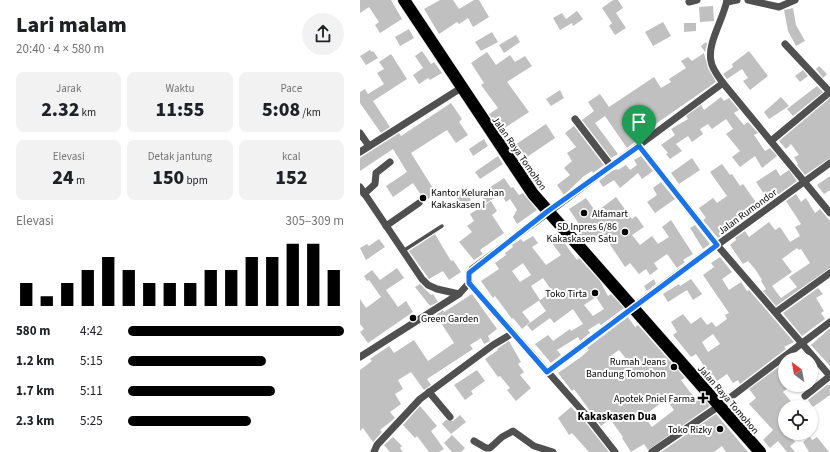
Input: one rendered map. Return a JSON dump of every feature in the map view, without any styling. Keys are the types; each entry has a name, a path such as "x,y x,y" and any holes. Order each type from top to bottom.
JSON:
{"highway":[{"name":"Jalan Raya Tomohon","path":"404,0 520,176 548,211 760,452"}],"street":[{"path":"689,2 697,0"},
{"path":"737,0 727,1 713,43 710,60 716,74 830,213"},
{"path":"748,0 779,7 795,0"},
{"path":"771,141 830,92 785,44"},
{"path":"615,452 586,415 469,283 469,273 472,269 548,211 639,146 723,83"},
{"path":"360,152 461,88"},
{"path":"575,119 611,166"},
{"path":"360,133 369,146"},
{"path":"639,146 717,245 830,376 805,396"},
{"path":"364,194 376,184 376,173 390,162"},
{"name":"Jalan Rumondor","path":"547,372 676,275 830,163"},
{"path":"360,187 428,285 437,289 458,294"},
{"path":"386,226 419,203"},
{"path":"776,312 830,273"},
{"path":"360,357 458,294 469,283"},
{"path":"652,452 719,406 830,322"},
{"path":"374,452 377,445 420,399 513,333"},
{"path":"429,392 450,417"},
{"path":"474,441 486,448 490,448 502,437 513,431 534,446 553,452"}],"lane":[{"path":"403,251 442,226"}],"building":[{"path":"360,0 391,0 402,19 380,33 375,25 379,22 369,7 360,13"},
{"path":"440,0 453,0 459,9 474,0 479,0 489,17 473,27 468,18 459,24 457,22 439,34 424,9"},
{"path":"613,0 618,0 623,8 616,13 626,28 615,35 609,26 612,23 602,8"},
{"path":"713,6 714,21 700,22 699,7"},
{"path":"793,8 796,25 805,41 796,46 788,31 784,10"},
{"path":"577,11 583,19 573,26 572,23 560,30 553,18 562,13 566,19"},
{"path":"663,22 671,36 653,46 645,32"},
{"path":"684,23 696,23 696,31 684,32"},
{"path":"409,29 414,38 400,46 395,37"},
{"path":"492,32 498,42 481,51 475,42"},
{"path":"516,35 520,42 504,53 499,45"},
{"path":"706,42 707,44 705,52 701,46"},
{"path":"370,50 372,52 373,51 378,58 366,65 360,56"},
{"path":"422,51 431,64 434,62 442,73 430,80 428,78 419,84 413,75 423,68 415,56"},
{"path":"749,51 768,76 750,90 743,81 748,78 742,69 727,79 723,74 733,67 732,64"},
{"path":"487,52 496,65 510,55 515,62 525,56 532,66 507,82 529,112 500,131 489,114 498,108 481,85 484,83 471,63"},
{"path":"704,53 708,68 716,82 647,130 648,132 627,148 605,116 595,123 618,154 611,158 582,120 594,111 588,102 600,94 609,107 654,77 661,88 671,82 669,79 686,68 681,61 688,57 692,61"},
{"path":"391,54 407,79 373,101 390,127 381,133 360,103 360,92 365,89 368,94 384,84 377,73 384,69 379,62"},
{"path":"819,66 827,74 823,78 816,69"},
{"path":"803,70 808,76 800,82 795,76"},
{"path":"817,86 823,92 793,116 787,109"},
{"path":"560,90 564,98 551,106 546,99"},
{"path":"721,97 724,101 729,98 739,110 734,113 744,125 748,122 758,133 754,135 765,151 770,148 777,156 762,168 755,156 740,167 732,157 740,151 726,134 733,129 726,119 712,129 708,124 700,129 703,134 692,142 688,136 676,144 682,151 670,159 666,154 668,153 661,145 675,135 671,129 688,119 686,116 701,105 704,110"},
{"path":"781,97 789,106 769,119 764,112"},
{"path":"830,98 830,158 805,175 797,165 798,164 794,157 799,155 791,144 786,149 779,141"},
{"path":"451,103 462,119 459,122 468,135 456,143 447,130 411,153 436,193 425,201 413,183 393,197 386,186 407,172 393,149 360,171 360,158 399,133 401,136"},
{"path":"546,124 555,138 524,159 515,145"},
{"path":"574,126 604,165 593,173 592,171 584,176 564,195 557,185 570,175 564,168 572,161 567,153 576,147 565,133"},
{"path":"484,139 488,146 473,156 469,149"},
{"path":"498,156 503,164 480,179 475,172"},
{"path":"641,156 653,171 642,179 638,173 620,188 614,180 603,187 599,181 612,171 618,170 626,165 630,170 637,165 634,160"},
{"path":"692,158 700,170 679,184 671,173"},
{"path":"722,164 730,175 732,174 740,186 743,184 760,208 718,238 703,220 706,218 699,208 713,198 717,203 727,196 710,172"},
{"path":"776,169 780,176 789,170 797,181 769,201 756,182"},
{"path":"830,176 830,190 824,194 817,185"},
{"path":"504,178 511,188 513,187 519,195 523,193 537,210 517,224 513,217 517,210 510,199 506,202 501,194 486,203 480,194"},
{"path":"661,182 675,199 655,213 647,202 657,195 653,188"},
{"path":"465,191 471,200 462,206 456,197"},
{"path":"796,194 801,202 806,198 815,213 820,209 830,221 830,268 776,306 763,291 766,289 755,269 748,261 743,264 730,245 736,240 735,238 745,231 749,237 769,222 775,230 780,227 790,242 800,236 795,227 801,224 786,201","holes":["797,248 799,250 801,249 810,263 789,277 797,287 781,298 772,286 792,272 782,259"]},
{"path":"616,197 632,219 636,216 644,227 632,235 640,245 652,236 658,244 669,237 662,227 671,220 693,254 683,260 685,262 677,268 667,254 654,263 658,269 650,275 646,269 639,274 630,263 625,267 605,237 601,240 598,235 586,243 578,233 583,230 569,209 586,198 596,212"},
{"path":"491,201 497,211 492,215 504,233 480,250 483,254 474,260 459,242 472,232 467,226 474,221 470,214"},
{"path":"695,225 710,244 703,249 690,228"},
{"path":"557,233 577,260 579,258 600,281 608,296 611,294 624,308 601,325 599,323 588,330 590,333 580,341 578,337 557,350 561,355 551,363 535,344 548,335 553,341 570,329 571,331 583,324 573,309 554,323 550,318 532,331 527,325 546,311 539,301 552,291 543,278 531,286 540,300 522,312 530,322 522,329 513,318 512,319 495,296 493,298 481,281 499,269 495,263 506,255 505,253 513,247 512,245 521,239 523,242 533,236 538,243 532,247 546,265 561,255 549,239","holes":["523,263 531,275 520,282 512,271","596,297 604,309 593,316 584,305"]},
{"path":"435,234 451,261 453,260 461,272 449,280 443,271 429,279 409,251"},
{"path":"379,239 385,247 366,260 360,248 367,244 369,246"},
{"path":"720,257 732,272 722,279 729,290 741,282 747,291 749,290 794,342 784,347 786,349 782,352 778,352 778,355 740,384 738,380 733,383 727,374 717,381 713,374 711,376 696,354 691,357 673,335 677,332 671,322 683,314 691,324 701,317 707,325 712,322 716,327 727,319 725,315 729,313 703,275 714,267 711,263","holes":["713,334 720,344 708,352 702,342"]},
{"path":"397,268 404,278 386,290 398,307 406,301 413,312 368,343 360,332 364,329 360,324 360,299 366,308 381,297 369,280 367,281 364,276 372,270 380,280"},
{"path":"654,279 656,284 647,291 644,286"},
{"path":"691,279 702,294 693,300 687,290 668,302 663,294 679,284 680,286"},
{"path":"420,284 431,295 433,294 438,302 430,306 415,287"},
{"path":"818,288 823,294 816,298 824,311 821,313 825,319 802,336 783,313"},
{"path":"472,294 497,329 488,336 490,341 484,344 481,338 470,345 473,349 427,379 431,385 424,390 411,372 398,380 403,389 395,394 401,404 390,412 395,418 380,430 382,432 373,442 363,428 360,431 360,370 372,361 370,359 389,346 394,353 414,340 428,361 454,343 436,315 443,310 444,312"},
{"path":"628,317 635,327 638,325 685,378 681,380 695,398 700,395 710,406 648,450 644,444 631,452 622,438 623,437 610,419 601,426 574,389 572,391 558,373 581,357 589,350 587,348","holes":["619,350 627,360 616,367 609,357","666,399 674,410 652,427 644,416"]},
{"path":"830,328 830,366 818,352 811,345"},
{"path":"509,341 521,362 518,364 524,372 520,375 531,388 516,401 507,390 510,388 500,376 498,377 485,359"},
{"path":"778,367 778,392 783,392 790,400 778,400 778,440 793,440 795,442 790,446 795,452 787,452 778,441 770,448 763,440 773,430 749,404 756,398 749,389"},
{"path":"477,370 485,381 471,391 473,394 465,400 454,385"},
{"path":"827,385 830,385 830,395 818,403 818,400 808,400"},
{"path":"420,406 437,426 431,431 444,449 439,452 429,452 417,436 415,438 403,425"},
{"path":"571,407 582,418 609,452 589,452 572,433 569,435 558,418"},
{"path":"716,414 748,452 726,452 722,446 714,452 661,452"},
{"path":"460,415 466,422 451,434 442,424 446,420 453,421"},
{"path":"452,435 465,448 461,452 452,452 444,443"},
{"path":"393,437 402,446 400,448 403,452 390,452 384,445"},
{"path":"818,438 829,452 809,452 803,442 806,440 818,440"}],"place":[{"name":"Kantor Kelurahan Kakaskasen I","path":"423,198"},
{"name":"Alfamart","path":"584,213"},
{"name":"SD Inpres 6/86 Kakaskasen Satu","path":"625,232"},
{"name":"Toko Tirta","path":"595,293"},
{"name":"Green Garden","path":"413,318"},
{"name":"Rumah Jeans Bandung Tomohon","path":"674,367"},
{"name":"Apotek Pniel Farma","path":"703,398"},
{"name":"Toko Rizky","path":"720,429"}],"district":[{"name":"Kakaskasen Dua","path":"617,416"}],"route":[{"path":"639,146 717,245 547,372 469,283 469,273 472,269 548,211 639,146"}]}
